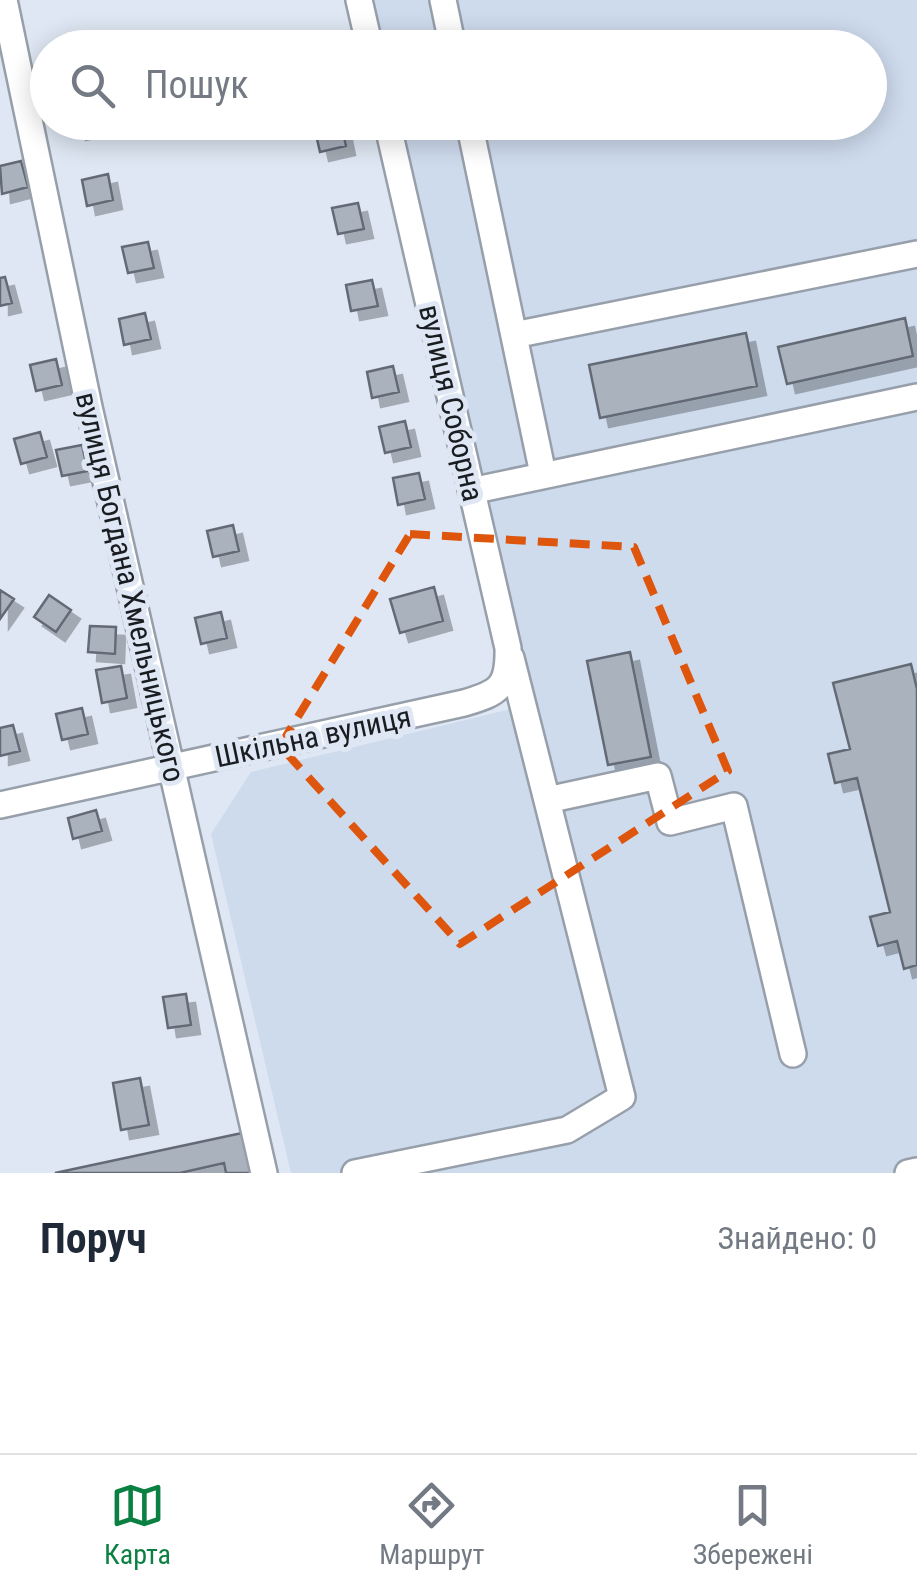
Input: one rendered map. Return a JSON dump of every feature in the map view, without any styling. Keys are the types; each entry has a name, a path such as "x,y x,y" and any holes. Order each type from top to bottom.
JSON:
{"street":[{"name":"вулиця Богдана Хмельницького","path":"4,0 30,124"},
{"path":"359,0 366,30"},
{"path":"444,0 450,30"},
{"name":"вулиця Богдана Хмельницького","path":"33,140 89,407 264,1173"},
{"name":"вулиця Соборна","path":"390,140 508,648 509,669 504,684"},
{"path":"473,140 543,474"},
{"path":"514,335 917,254"},
{"path":"472,492 917,397"},
{"path":"355,1173 567,1130 622,1096 508,648"},
{"name":"Шкільна вулиця","path":"0,805 464,703 493,694 504,684"},
{"path":"547,800 658,776 670,822 734,806 794,1054"},
{"path":"908,1173 917,1171"}],"highlighted area":[{"path":"410,534 634,547 728,771 460,944 280,746"}],"shaded area":[{"path":"359,0 917,0 917,1173 291,1173 211,834 251,772 528,705 391,140 887,140 887,30 366,30"}],"building":[{"path":"317,140 345,140 346,146 320,152"},
{"path":"21,161 28,187 2,194 0,166"},
{"path":"108,174 113,200 87,206 82,180"},
{"path":"358,203 364,229 338,234 332,208"},
{"path":"148,242 154,268 128,273 122,247"},
{"path":"5,277 12,303 0,306 0,278"},
{"path":"372,280 378,306 351,311 346,285"},
{"path":"145,313 151,339 124,345 119,319"},
{"path":"905,318 913,356 787,384 778,347"},
{"path":"746,333 757,386 600,418 589,365"},
{"path":"56,359 62,385 36,391 30,365"},
{"path":"393,366 399,392 372,398 367,372"},
{"path":"405,421 411,447 385,453 379,427"},
{"path":"40,432 47,457 21,464 14,439"},
{"path":"82,445 88,471 62,476 56,450"},
{"path":"419,473 425,499 398,505 393,478"},
{"path":"233,525 239,551 213,557 207,531"},
{"path":"434,587 443,621 400,633 390,599"},
{"path":"0,590 14,599 0,619"},
{"path":"49,595 71,610 56,632 34,617"},
{"path":"221,612 227,638 201,644 195,618"},
{"path":"90,626 116,627 115,654 88,652"},
{"path":"630,652 651,757 608,765 587,661"},
{"path":"911,664 917,689 917,965 904,969 897,941 878,946 870,917 890,912 857,778 835,783 828,754 850,749 833,683"},
{"path":"121,666 127,698 102,703 96,670"},
{"path":"82,708 88,734 62,740 56,714"},
{"path":"13,725 20,751 0,756 0,728"},
{"path":"96,810 102,831 73,839 68,818"},
{"path":"186,994 191,1025 168,1028 163,997"},
{"path":"140,1078 149,1125 121,1130 113,1083"},
{"path":"242,1133 251,1173 226,1173 224,1163 180,1173 55,1173"}]}
